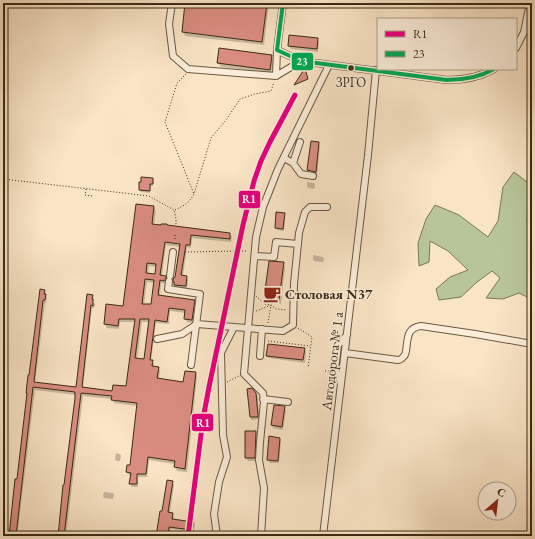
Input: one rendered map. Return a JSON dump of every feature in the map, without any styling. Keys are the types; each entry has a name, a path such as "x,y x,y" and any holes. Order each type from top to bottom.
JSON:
{"street":[{"path":"172,3 169,24 172,56 188,69 276,76 301,62"},
{"path":"276,76 277,50 283,3"},
{"path":"517,46 524,32 530,3"},
{"path":"277,50 301,62 376,70 447,80 461,80 486,74 492,70"},
{"path":"261,536 264,488 259,460 263,393 244,374 256,237 263,207 278,169 329,65"},
{"name":"Автодорога № 1 а","path":"323,536 339,384 345,353 368,155 376,70"},
{"path":"293,163 300,142"},
{"path":"284,158 293,163 301,174 313,176"},
{"path":"157,339 182,334 197,324 283,331 293,325 294,284 298,244 305,212 310,207 327,207"},
{"path":"255,254 274,257 276,242 298,244"},
{"path":"173,252 168,289 200,294 191,365"},
{"path":"345,353 398,360 403,358 405,355 408,334 415,327 421,326 532,344"},
{"path":"218,536 214,514 219,482 227,457 223,435 221,353 234,327"},
{"path":"260,356 261,340 265,329"},
{"path":"339,384 334,370 338,345 347,336"},
{"path":"263,399 288,402"}],"path":[{"path":"188,69 185,75 177,83 165,122 194,194"},
{"path":"174,210 190,202 194,194 211,138 226,120 240,99 271,91 276,76"},
{"path":"3,179 149,196 174,210 176,226"},
{"path":"86,188 85,195 92,196"},
{"path":"174,239 175,233"},
{"path":"185,252 238,250 255,254"},
{"path":"251,291 265,304 271,305 276,309 293,311"},
{"path":"265,329 272,299"},
{"path":"249,314 271,305"},
{"path":"293,325 312,337 308,368"},
{"path":"261,340 311,346"},
{"path":"325,371 329,371 332,381 339,384"},
{"path":"234,379 240,376"}],"green space":[{"path":"514,172 527,182 532,181 532,207 530,208 527,220 529,238 532,240 532,321 531,299 519,293 503,299 486,298 500,278 492,271 477,282 461,297 439,300 436,289 450,277 468,270 448,251 430,241 429,262 419,266 418,243 426,219 435,205 459,215 488,237 498,221 503,187"}],"building":[{"path":"185,3 267,3 262,42 182,32"},
{"path":"289,35 318,38 317,49 288,46"},
{"path":"219,48 272,55 270,70 217,63"},
{"path":"305,68 308,79 294,85"},
{"path":"311,141 319,142 316,172 307,170"},
{"path":"141,177 153,178 153,184 150,184 150,191 139,190 139,182 141,182"},
{"path":"136,204 154,206 152,224 167,224 230,233 230,239 191,235 190,245 186,245 181,275 187,276 186,286 174,285 173,282 180,244 165,242 160,275 166,276 166,278 164,281 160,280 158,295 195,300 192,320 184,319 185,310 169,308 167,322 155,320 150,360 153,360 152,366 159,367 157,378 183,382 185,371 196,372 185,469 174,467 175,461 148,457 146,474 137,474 137,484 129,484 131,473 126,472 127,465 130,465 137,403 111,400 112,396 81,393 64,536 58,536 75,392 33,387 16,536 9,536 40,289 45,290 44,294 46,294 45,300 43,300 34,382 76,387 87,294 93,295 93,306 91,305 82,387 112,391 113,385 126,386 135,319 119,319 118,326 104,324 106,304 123,306","holes":["147,263 156,264 155,274 146,273","145,279 154,280 151,304 142,304","140,319 149,319 144,359 135,358"]},
{"path":"276,212 285,213 283,229 275,228"},
{"path":"269,261 284,262 279,300 264,298"},
{"path":"268,344 305,348 303,360 266,356"},
{"path":"252,388 256,393 258,417 250,417 247,389"},
{"path":"274,405 285,406 282,427 271,425"},
{"path":"245,431 256,431 255,458 245,458"},
{"path":"269,436 280,438 278,461 267,460"},
{"path":"167,480 173,481 168,512 173,513 172,519 194,522 192,530 169,527 168,536 156,536 160,511 162,511"}],"transit line":[{"name":"23","path":"283,3 277,50 301,61 447,80 472,78 492,70"},
{"name":"R1","path":"188,536 203,419 243,225 254,181 261,161 295,95"}],"place":[{"name":"ЗРГО","path":"351,68"},
{"name":"Столовая N37","path":"272,294"}]}
